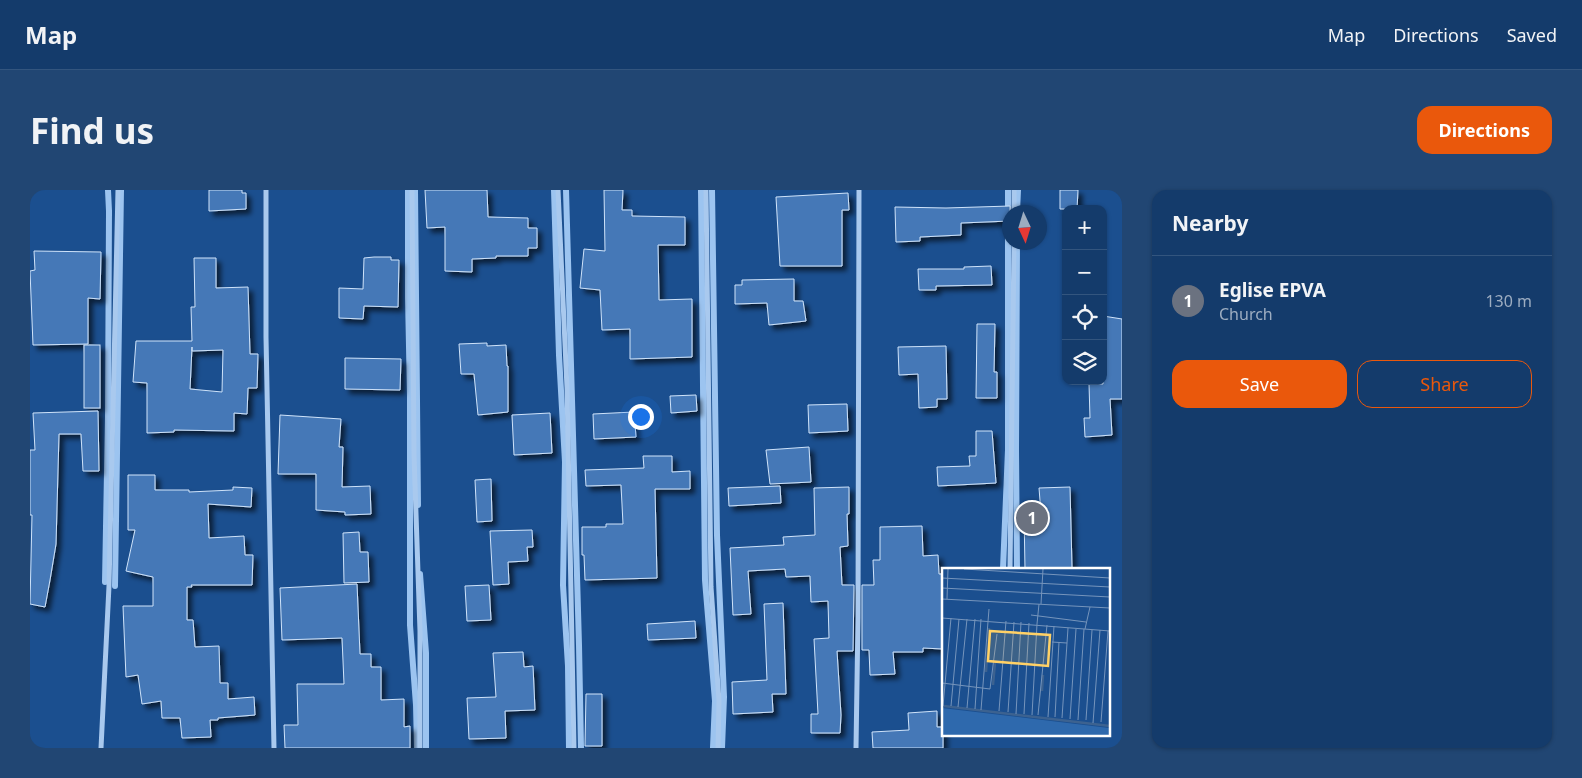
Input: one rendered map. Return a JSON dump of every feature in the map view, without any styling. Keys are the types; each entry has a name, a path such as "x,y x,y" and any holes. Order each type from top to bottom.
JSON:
{"street":[{"path":"101,748 109,586 118,190"},
{"path":"266,190 266,347 274,748"},
{"path":"412,190 414,455 420,631 420,748"},
{"path":"558,190 567,388 574,748"},
{"path":"706,190 711,587 718,701 718,748"},
{"path":"856,748 859,190"},
{"path":"1014,190 1014,205"},
{"path":"1010,568 1014,250"}],"building":[{"path":"209,190 242,190 242,193 246,193 246,209 209,211"},
{"path":"425,190 487,190 488,217 528,218 528,228 537,228 537,248 528,248 528,256 496,256 496,258 472,259 472,272 445,271 445,227 427,228"},
{"path":"604,190 623,190 622,210 632,210 632,216 685,217 685,245 658,245 659,300 692,299 692,357 630,359 630,329 602,330 600,290 580,288 584,249 605,251"},
{"path":"1060,190 1078,190 1077,205 1062,205 1062,209 1060,209"},
{"path":"848,193 849,210 842,210 842,266 780,266 776,197"},
{"path":"1002,206 1002,221 961,223 961,235 920,237 920,241 896,242 895,207"},
{"path":"34,251 101,252 100,299 88,298 88,344 33,345 30,271 35,270"},
{"path":"391,257 391,260 399,260 398,307 364,306 363,319 339,318 339,288 363,289 364,258"},
{"path":"194,258 216,258 216,288 248,287 250,354 258,354 257,388 248,388 247,414 234,413 234,431 174,430 174,432 147,433 147,383 133,382 136,341 192,341 191,307 195,307","holes":["192,347 192,351 223,350 222,392 190,389"]},
{"path":"991,266 992,285 936,286 936,290 919,290 918,269 964,269 964,267"},
{"path":"794,279 794,301 803,301 806,321 769,325 767,303 735,304 735,285 742,285 742,280"},
{"path":"1107,317 1122,319 1122,399 1110,399 1112,435 1085,437 1084,418 1090,418 1089,385 1107,385"},
{"path":"977,324 995,324 994,372 997,372 997,398 976,398"},
{"path":"487,343 487,346 506,345 508,412 478,415 474,374 461,374 459,344"},
{"path":"84,345 100,345 100,408 84,408"},
{"path":"946,346 947,399 937,399 937,407 919,408 918,374 899,375 898,347"},
{"path":"345,358 401,359 400,390 345,389"},
{"path":"696,395 697,411 671,413 670,396"},
{"path":"847,404 848,431 809,433 808,405"},
{"path":"98,411 99,471 83,471 81,434 59,434 56,544 50,580 45,607 30,604 32,515 30,515 30,450 35,450 33,413"},
{"path":"634,412 636,437 594,439 593,414"},
{"path":"550,413 552,453 514,455 512,415"},
{"path":"280,415 341,419 339,447 343,447 342,487 370,486 371,514 345,515 345,512 316,510 316,474 278,474"},
{"path":"976,431 992,431 996,483 938,486 937,467 970,466 969,456 976,456"},
{"path":"809,447 811,482 770,484 766,450"},
{"path":"643,456 672,456 672,472 690,471 690,489 655,489 657,578 585,580 584,555 582,555 582,527 606,527 606,524 623,524 621,485 586,486 585,470 644,468"},
{"path":"128,475 155,475 155,490 189,490 189,492 233,490 233,487 252,488 251,507 208,504 209,538 244,536 245,555 253,555 252,585 191,585 192,587 187,587 187,620 193,620 195,647 219,646 220,683 228,683 228,699 254,697 255,715 210,720 211,737 182,738 180,718 162,718 161,701 142,704 138,675 126,677 123,606 153,606 153,577 126,571 135,530 128,530"},
{"path":"491,479 492,521 477,522 475,480"},
{"path":"780,486 781,503 729,506 728,488"},
{"path":"849,487 849,514 847,514 848,546 840,547 842,585 854,585 853,651 837,651 841,715 840,733 811,733 811,714 818,714 814,639 829,638 828,601 811,602 810,576 786,577 785,569 748,571 751,614 733,615 730,548 784,545 783,537 815,535 814,488"},
{"path":"1070,487 1072,568 1025,568 1024,513 1041,513 1039,488"},
{"path":"922,526 923,556 938,555 939,574 942,574 942,649 923,648 923,652 893,652 895,674 870,675 869,650 862,650 862,585 874,585 873,560 880,560 880,527"},
{"path":"532,530 533,547 527,547 528,561 508,562 509,584 493,585 490,531"},
{"path":"359,532 360,552 368,552 369,582 344,583 343,533"},
{"path":"357,584 360,654 371,654 371,667 381,667 381,700 404,699 404,727 410,726 410,748 285,748 284,725 298,725 297,684 344,684 342,638 282,640 280,588"},
{"path":"489,585 491,620 467,621 465,586"},
{"path":"783,603 786,694 772,694 773,712 733,714 732,682 767,680 764,604"},
{"path":"695,621 696,638 648,640 647,624"},
{"path":"523,652 524,667 533,666 535,710 505,711 506,738 469,739 467,698 496,697 493,653"},
{"path":"586,694 602,694 602,746 585,746"},
{"path":"937,711 937,727 942,727 943,748 873,748 872,732 909,730 908,713"}],"waterway":[{"path":"105,582 108,417 108,190"},
{"path":"115,586 121,190"},
{"path":"408,190 410,625 417,748"},
{"path":"415,190 418,505"},
{"path":"554,190 559,355 565,462 563,585 568,666 569,748"},
{"path":"566,190 581,748"},
{"path":"701,190 705,580 715,701 713,748"},
{"path":"712,190 717,535 724,697 722,748"},
{"path":"1003,568 1008,450 1008,190"},
{"path":"1017,205 1018,190"},
{"path":"1017,250 1017,568"},
{"path":"420,574 426,653 426,748"}],"place":[{"name":"Eglise EPVA","path":"1032,518"}]}
